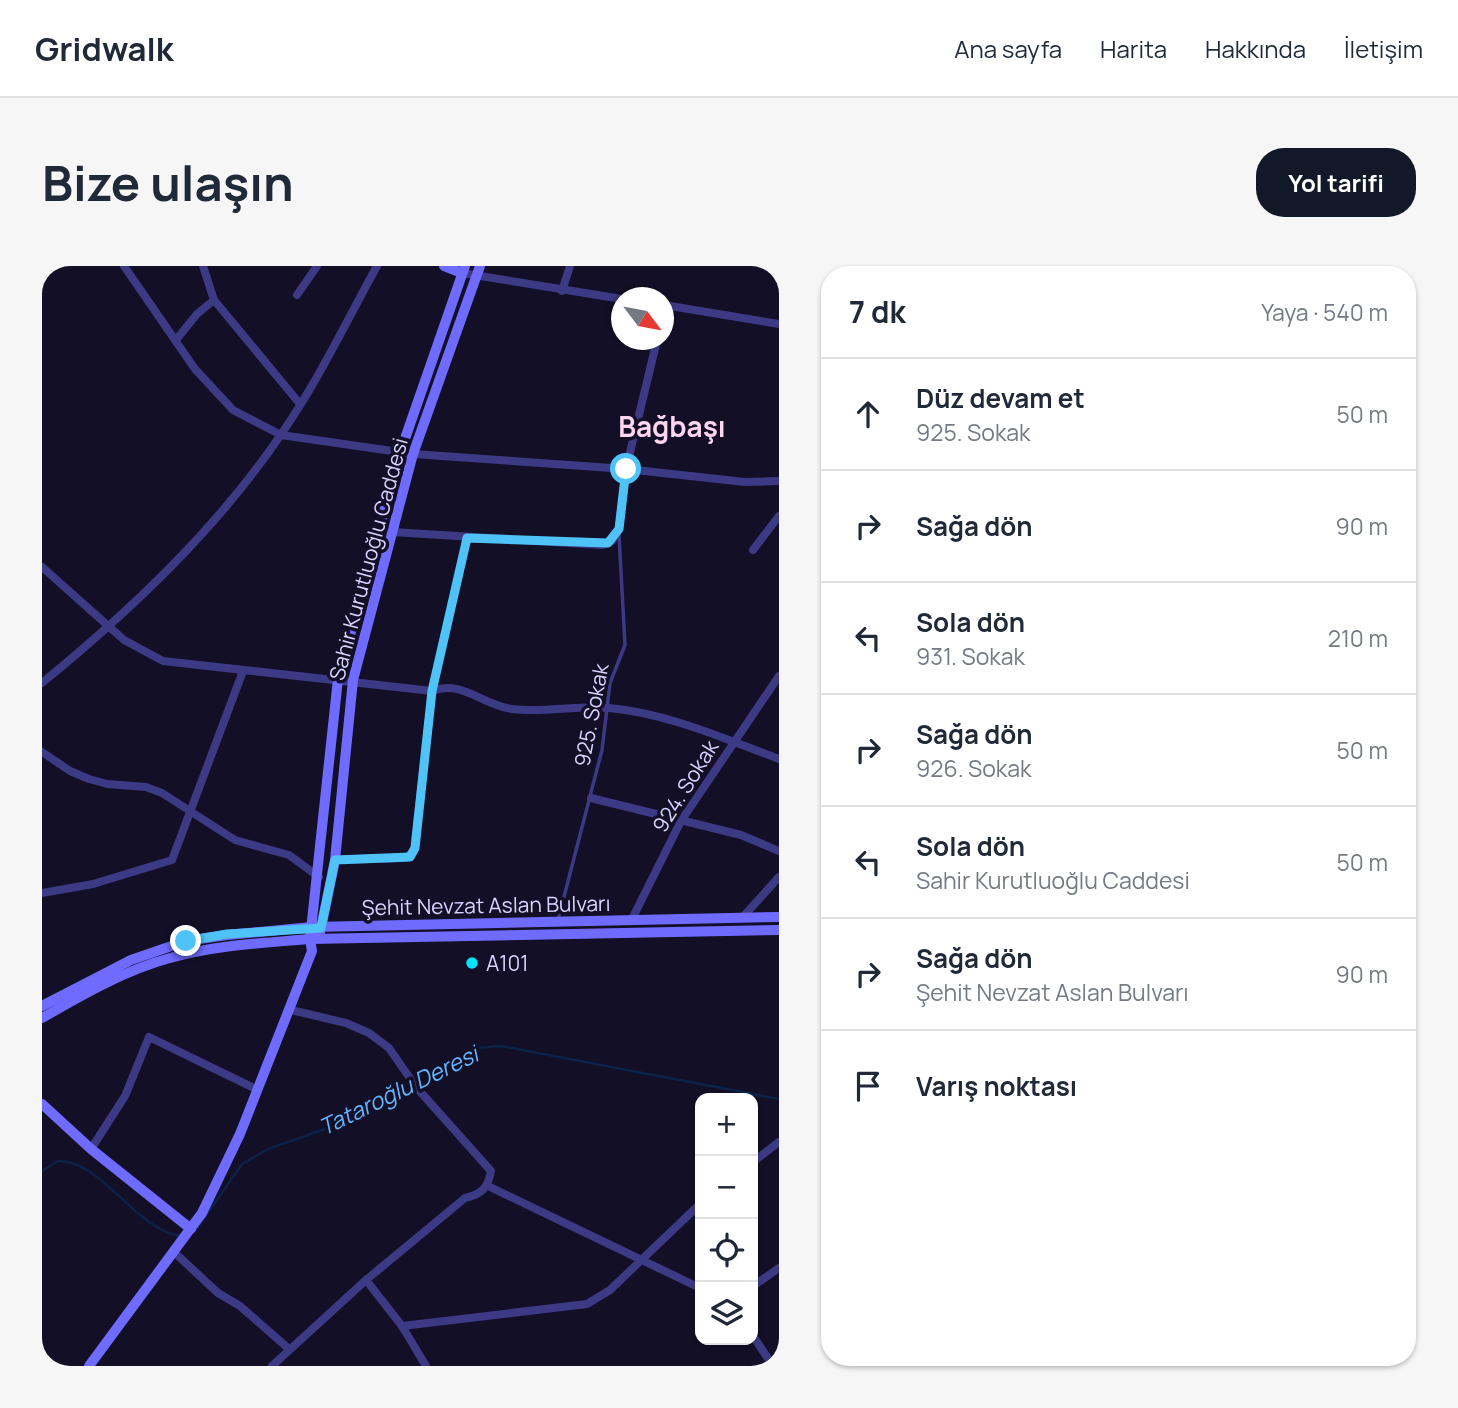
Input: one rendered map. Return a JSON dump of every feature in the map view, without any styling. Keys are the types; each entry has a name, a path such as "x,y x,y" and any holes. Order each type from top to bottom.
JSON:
{"street":[{"path":"124,266 195,369 233,410 281,435 400,453 626,469 745,481 779,481"},
{"path":"203,266 214,300 300,404"},
{"path":"297,295 317,266"},
{"path":"42,683 110,627 195,542 281,435 377,266"},
{"path":"444,266 478,271 562,291 611,298"},
{"path":"562,291 570,266"},
{"name":"Sahir Kurutluoğlu Caddesi","path":"315,933 338,679 400,453 464,270"},
{"name":"Sahir Kurutluoğlu Caddesi","path":"315,933 335,860 353,680 414,454 478,271"},
{"path":"176,340 197,314 214,300"},
{"path":"674,309 779,324"},
{"name":"925. Sokak","path":"619,529 626,469 655,350"},
{"path":"753,550 779,516"},
{"path":"392,532 602,545 612,541 619,529"},
{"path":"335,860 410,857 415,848 432,691 467,538"},
{"path":"42,567 134,648 163,662 353,680 432,691 447,686 461,688 484,703 515,710 609,708 672,722 779,758"},
{"path":"42,893 93,884 172,860 243,671"},
{"name":"924. Sokak","path":"631,921 681,821 779,676"},
{"path":"42,752 70,771 89,779 146,787 162,793 235,840 289,855 319,877"},
{"path":"592,798 741,835 779,851"},
{"path":"742,918 779,877"},
{"name":"Şehit Nevzat Aslan Bulvarı","path":"42,1018 116,979 169,958 315,933 558,922 779,917"},
{"name":"Şehit Nevzat Aslan Bulvarı","path":"42,1006 131,960 162,948 227,934 779,930"},
{"path":"89,1366 175,1253 212,1194 291,1010 312,951 315,933"},
{"path":"272,1366 366,1280 465,1198 477,1195 488,1186 491,1171 416,1087 389,1048 369,1033 346,1023 291,1010"},
{"path":"91,1149 125,1096 149,1037 258,1090"},
{"path":"42,1104 91,1149 191,1229"},
{"path":"758,1159 779,1142"},
{"path":"488,1186 695,1285"},
{"path":"402,1326 587,1304 610,1290 695,1209"},
{"path":"175,1253 218,1293 240,1306 289,1349"},
{"path":"758,1283 779,1268"},
{"path":"366,1280 402,1326 426,1366"},
{"path":"758,1342 774,1362"}],"lane":[{"name":"925. Sokak","path":"558,922 592,798 609,708 610,683 625,645 626,629 618,559 619,529"}],"waterway":[{"name":"Tataroğlu Deresi","path":"196,1230 242,1164 268,1149 325,1129 416,1087 476,1048 501,1046 779,1099"},
{"name":"Tataroğlu Deresi","path":"42,1171 58,1161 74,1163 104,1182 148,1221 164,1231 181,1236"}],"place":[{"name":"A101","path":"472,963"}],"district":[{"name":"Bağbaşı","path":"672,426"}],"route":[{"path":"186,941 227,934 321,928 335,860 410,857 415,848 432,691 467,538 602,545 608,543 619,529 626,469"}]}
